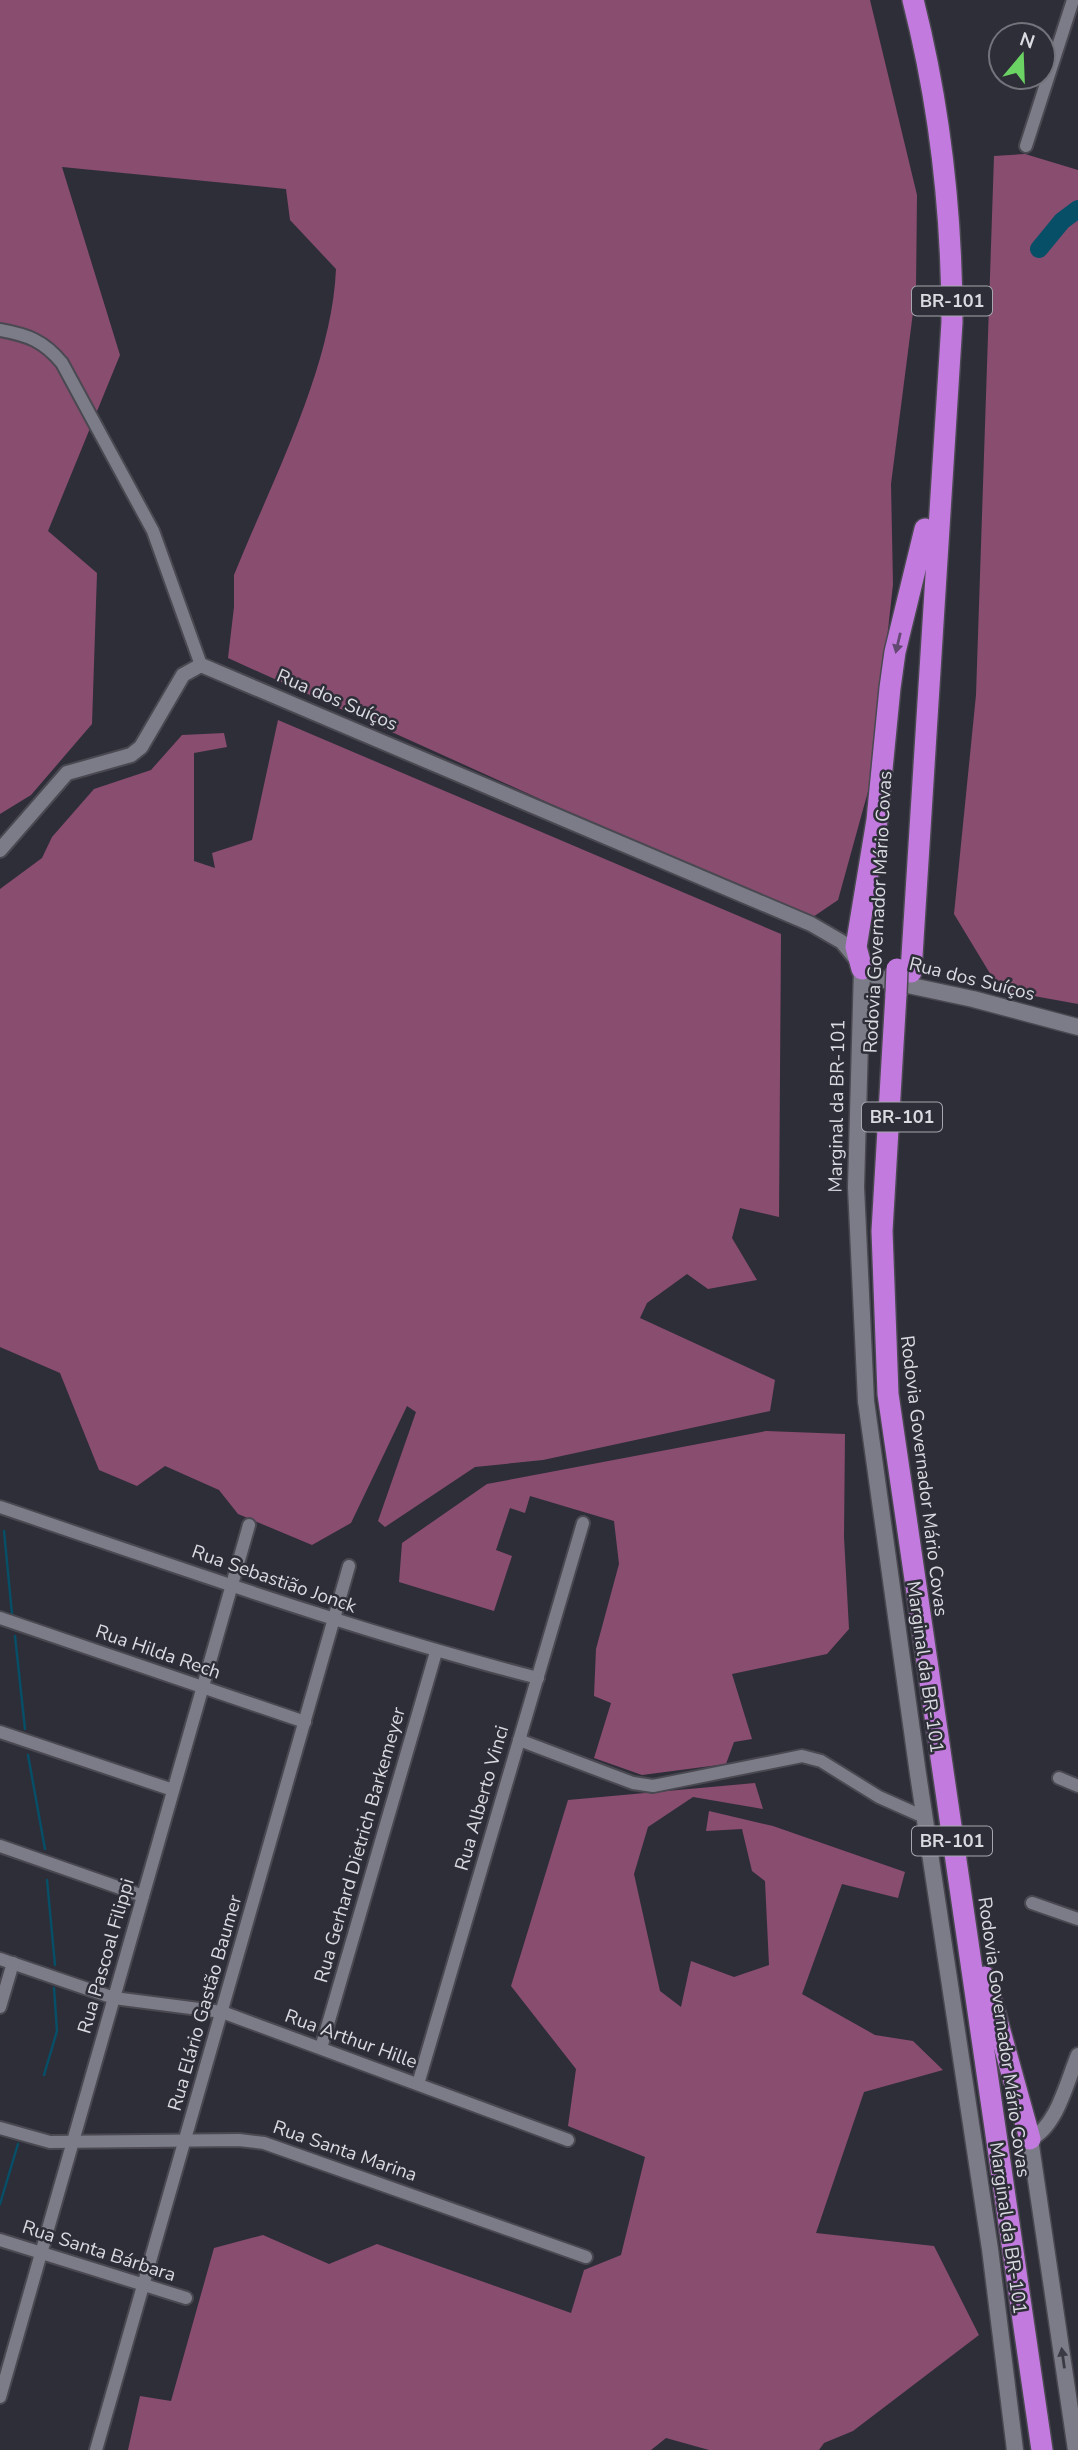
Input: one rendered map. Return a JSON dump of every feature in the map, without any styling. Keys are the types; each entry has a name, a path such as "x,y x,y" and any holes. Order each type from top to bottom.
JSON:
{"highway":[{"name":"Rodovia Governador Mário Covas","path":"898,0 923,108 937,233 937,340 925,529 904,971"},
{"name":"Rodovia Governador Mário Covas","path":"913,0 941,129 951,229 951,356 882,1231 888,1394 1042,2450"},
{"path":"862,969 856,947 877,820 895,652 925,529"},
{"name":"Rodovia Governador Mário Covas","path":"902,995 896,1237 900,1377 985,1978 1056,2450"},
{"path":"985,1978 1030,2138"}],"main road":[{"name":"Rua dos Suíços","path":"862,969 884,980 973,999 1078,1027"},
{"name":"Marginal da BR-101","path":"862,969 856,1150 863,1364 873,1457 990,2249 1015,2450"},
{"name":"Marginal da BR-101","path":"1030,2138 1076,2450"}],"street":[{"path":"1026,146 1073,0"},
{"path":"0,330 33,337 52,351 62,363 153,531 201,665 183,675 141,747 131,755 67,773 0,850"},
{"name":"Rua dos Suíços","path":"201,665 831,934 849,949 862,969"},
{"path":"831,934 859,926"},
{"name":"Rua Sebastião Jonck","path":"0,1507 334,1620 436,1652 538,1678"},
{"name":"Rua Alberto Vinci","path":"418,2084 583,1523"},
{"name":"Rua Pascoal Filippi","path":"0,2397 249,1525"},
{"name":"Rua Elário Gastão Baumer","path":"96,2450 349,1566"},
{"name":"Rua Hilda Rech","path":"0,1618 305,1722"},
{"name":"Rua Gerhard Dietrich Barkemeyer","path":"321,2048 436,1652"},
{"path":"0,1732 173,1790"},
{"path":"519,1740 633,1783 653,1786 787,1758 812,1758 879,1797 925,1817"},
{"path":"1059,1778 1078,1786"},
{"path":"0,1846 143,1896"},
{"path":"1032,1903 1078,1919"},
{"name":"Rua Arthur Hille","path":"0,1959 114,1998 222,2012 568,2140"},
{"path":"0,2007 13,1963"},
{"path":"1030,2138 1038,2135 1051,2118 1078,2055"},
{"name":"Rua Santa Marina","path":"0,2128 40,2141 239,2140 277,2146 586,2257"},
{"name":"Rua Santa Bárbara","path":"0,2240 186,2298"}],"shaded area":[{"path":"0,0 870,0 917,195 916,289 891,484 893,584 872,777 838,900 813,917 551,804 228,658 234,607 234,575 312,385 332,307 336,269 290,220 286,189 62,167 120,355 48,531 97,573 92,724 31,795 0,814"},
{"path":"1025,154 1078,170 1078,1004 1000,990 954,914 976,695 994,156"},
{"path":"278,720 781,934 779,1217 740,1208 732,1238 757,1280 708,1289 687,1274 647,1303 640,1318 775,1380 770,1411 543,1460 475,1467 385,1527 378,1521 416,1412 407,1406 351,1523 312,1545 238,1514 219,1490 165,1466 137,1486 99,1470 60,1373 0,1347 0,889 42,858 52,837 94,789 151,770 182,735 224,733 227,747 194,753 194,861 215,868 212,853 252,840"},
{"path":"766,1431 845,1434 844,1537 849,1629 827,1654 732,1674 752,1739 734,1742 726,1764 642,1775 594,1758 611,1703 594,1696 596,1649 619,1564 614,1521 530,1496 525,1513 510,1508 496,1550 512,1556 494,1611 399,1582 402,1543 487,1484"},
{"path":"755,1783 763,1809 693,1797 648,1827 634,1874 660,1991 681,2007 691,1961 734,1977 769,1965 765,1881 752,1871 742,1829 706,1831 709,1811 773,1826 905,1872 898,1898 842,1884 802,1994 875,2035 913,2041 943,2070 864,2092 816,2233 934,2246 979,2335 853,2431 824,2443 819,2450 709,2450 666,2438 651,2450 128,2450 140,2396 171,2401 214,2248 263,2235 329,2264 377,2244 571,2313 584,2270 621,2255 645,2157 568,2126 576,2069 511,1986 568,1800"}],"waterway":[{"path":"1039,249 1062,221 1078,209"},
{"path":"4,1531 12,1614"},
{"path":"15,1636 25,1729"},
{"path":"28,1755 45,1849"},
{"path":"47,1880 55,1965"},
{"path":"44,2075 57,2031 54,1988"},
{"path":"0,2204 18,2144"}]}
